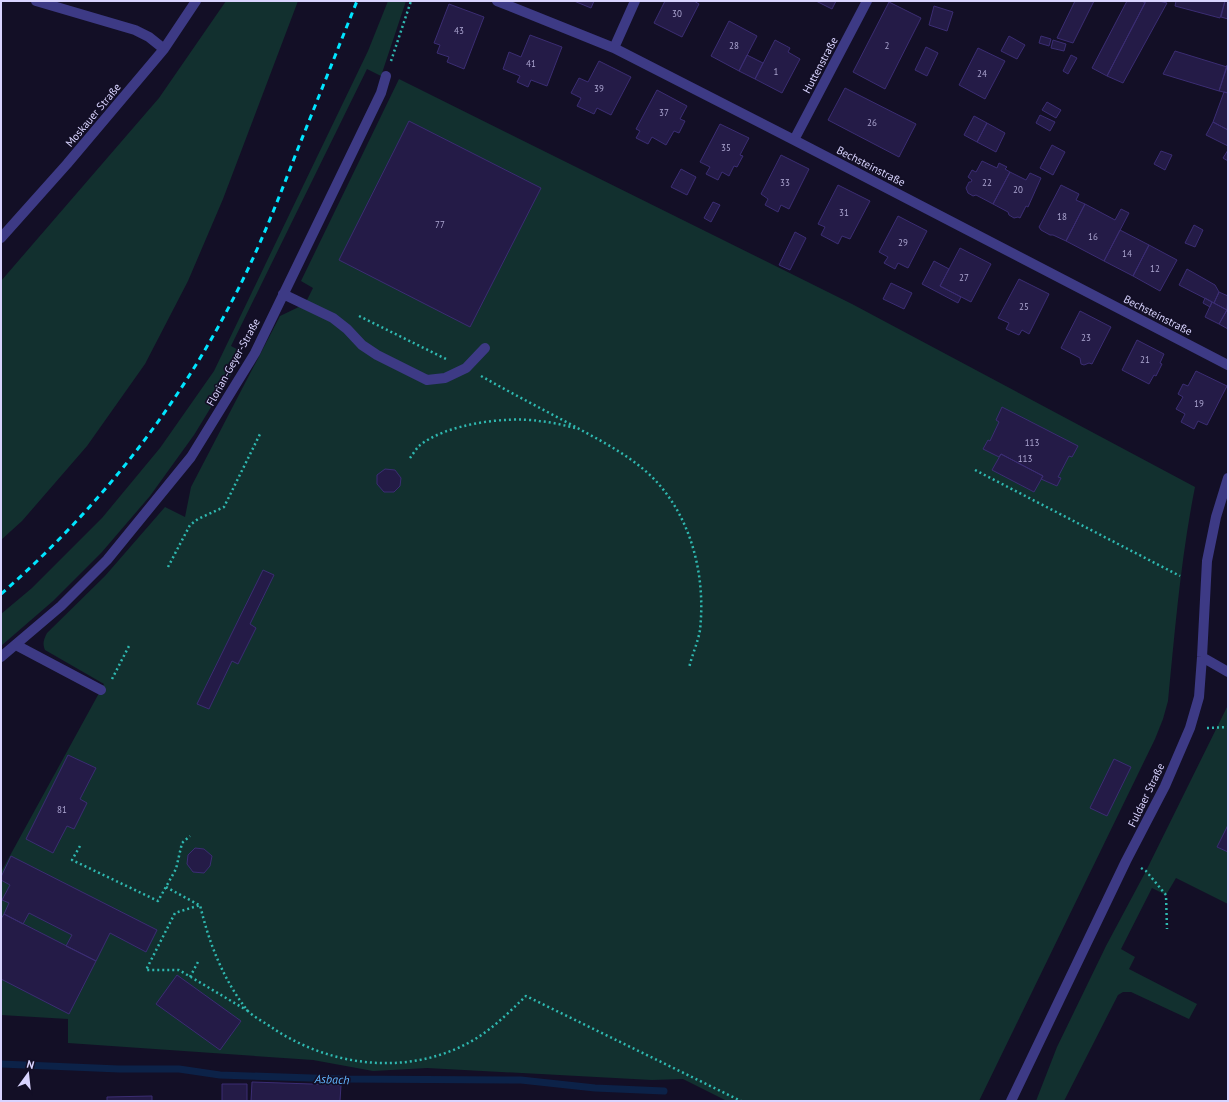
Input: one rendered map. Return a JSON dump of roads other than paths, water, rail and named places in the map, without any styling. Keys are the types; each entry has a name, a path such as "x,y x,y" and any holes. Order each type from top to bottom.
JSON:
{"street":[{"path":"36,1 135,30 149,37 164,49"},
{"name":"Moskauer Straße","path":"1,238 67,164 164,49 196,1"},
{"name":"Bechsteinstraße","path":"497,1 614,48 1228,364"},
{"path":"614,48 635,1"},
{"name":"Huttenstraße","path":"794,140 867,1"},
{"name":"Florian-Geyer-Straße","path":"1,657 61,606 108,560 191,457 255,353 380,93 386,76"},
{"path":"283,294 332,318 347,329 362,345 377,355 427,380 445,378 466,368 485,348"},
{"name":"Fuldaer Straße","path":"1011,1101 1126,861 1165,786 1190,728 1198,697 1202,657 1207,560 1216,518 1228,478"},
{"path":"16,645 101,690"},
{"path":"1202,657 1228,672"}],"waterway":[{"name":"Asbach","path":"1,1064 119,1069 179,1069 220,1075 341,1079 521,1080 595,1088 664,1091"}],"railway":[{"path":"1,594 69,529 130,459 158,422 209,344 240,285 266,228 357,1"}]}
